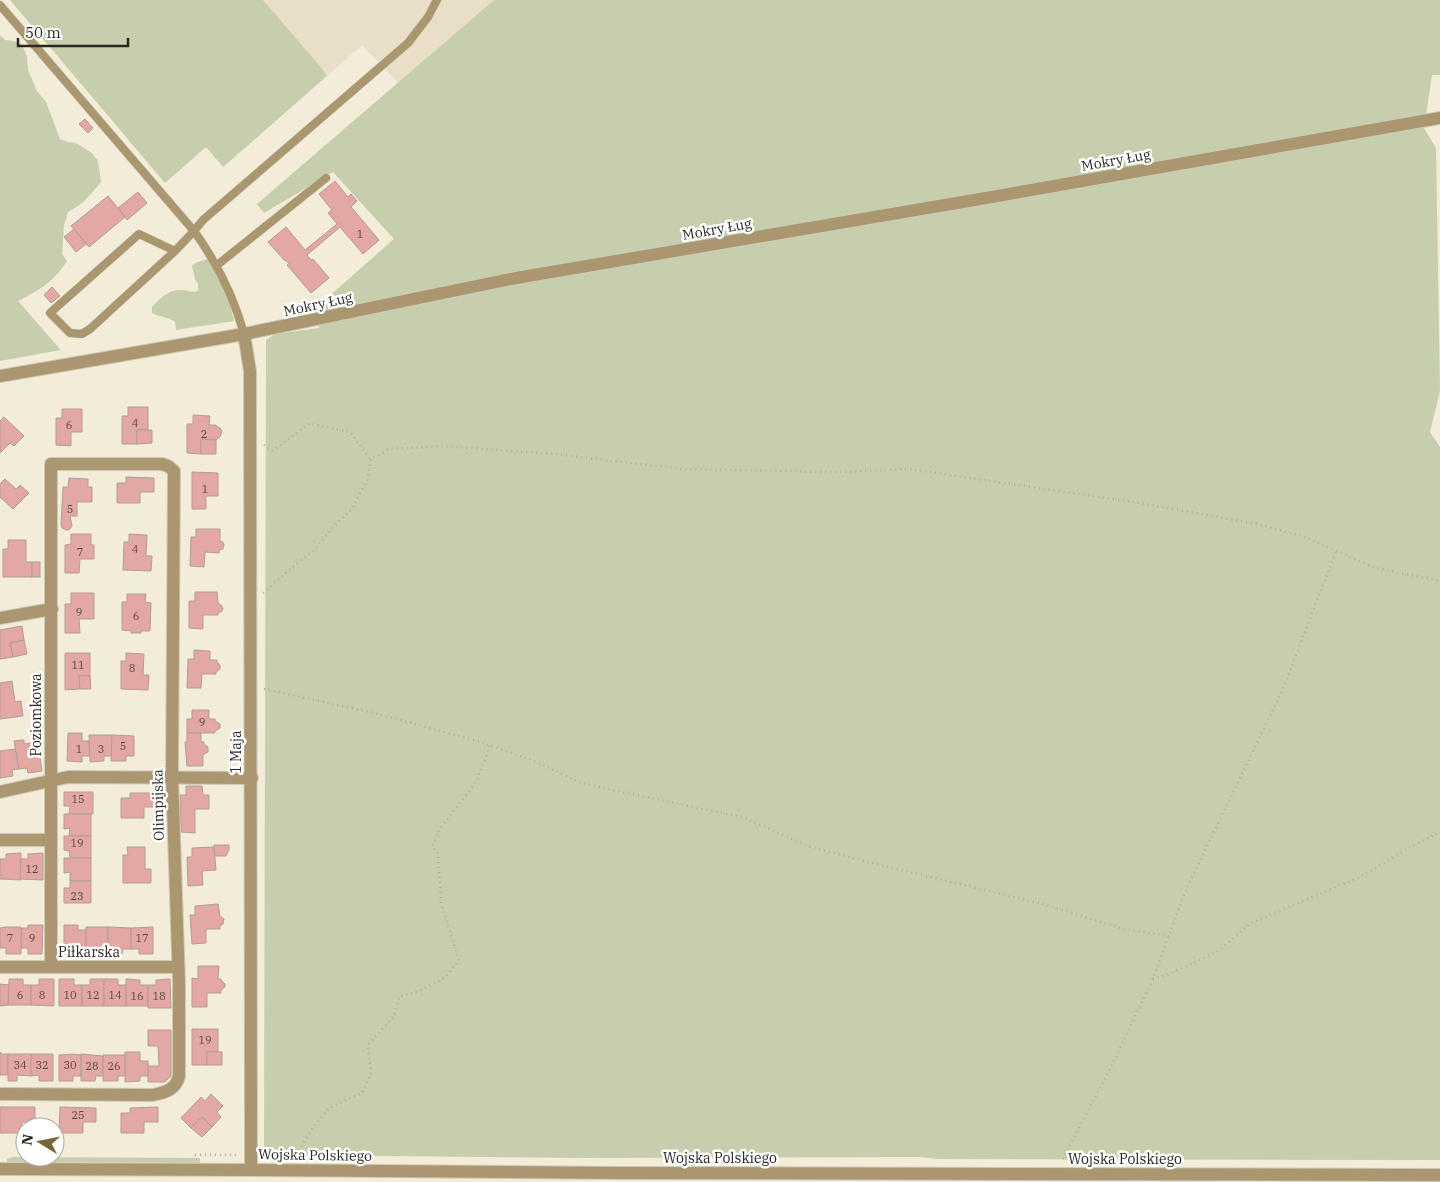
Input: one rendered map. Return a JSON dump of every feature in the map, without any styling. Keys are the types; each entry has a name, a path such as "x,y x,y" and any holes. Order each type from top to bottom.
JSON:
{"street":[{"name":"Mokry Ług","path":"0,376 244,334 516,278 1440,118"},
{"name":"1 Maja","path":"244,334 250,371 251,1170"},
{"name":"Olimpijska","path":"0,1094 152,1095 166,1092 177,1082 179,1076 178,967 172,777 174,471 168,466 156,463 51,464"},
{"name":"Poziomkowa","path":"51,464 51,967"},
{"path":"0,618 52,609"},
{"path":"0,792 68,777 252,778"},
{"path":"0,840 51,840"},
{"name":"Piłkarska","path":"0,967 178,967"},
{"name":"Wojska Polskiego","path":"0,1169 251,1170 296,1176 619,1178 1440,1175"}],"lane":[{"path":"175,251 139,234 50,312 70,333 82,334 90,329 175,251 203,220 408,43 428,17 437,0"},
{"path":"0,5 194,231 209,251 236,307 244,334"},
{"path":"216,266 326,178"},
{"path":"0,831 0,840"}],"path":[{"path":"250,436 272,451 310,423 350,432 371,459 367,480 351,510 332,528 315,550 260,596"},
{"path":"371,459 389,449 443,446 554,454 681,469 837,472 909,469 1130,502 1257,524 1302,536 1376,568 1440,581"},
{"path":"1063,1159 1110,1069 1153,979 1185,892 1282,690 1336,551"},
{"path":"262,688 370,712 478,740 537,762 580,783 745,818 810,847 1043,904 1124,929 1169,936"},
{"path":"296,1155 314,1126 329,1108 362,1093 371,1073 368,1045 394,1016 399,997 419,991 444,978 459,961 441,903 438,854 432,846 442,826 477,782 490,745"},
{"path":"1153,979 1217,952 1251,923 1362,876 1410,847 1440,832"}],"shaded area":[{"path":"263,0 494,0 398,83 362,45 327,76"}],"green space":[{"path":"10,0 263,0 327,76 223,167 206,147 165,183"},
{"path":"494,0 1440,0 1440,75 1432,75 1424,128 1436,148 1440,391 1430,432 1440,447 1440,1160 939,1159 919,1157 584,1158 281,1155 264,1148 266,340 275,334 319,328 319,305 394,239 333,172 264,213 257,204"},
{"path":"0,35 5,40 21,43 27,56 28,70 37,91 46,102 60,139 76,143 92,153 98,161 101,182 81,204 68,212 64,225 62,254 67,261 63,268 46,284 18,301 61,350 0,361"},
{"path":"207,259 220,278 234,321 176,330 175,322 152,313 152,307 172,291 198,291 198,284 192,266"},
{"path":"15,1157 15,1162 7,1162 7,1159"},
{"path":"65,1157 200,1158 200,1163 65,1162"}],"building":[{"path":"85,119 93,128 88,133 79,124"},
{"path":"335,181 348,197 351,194 357,201 351,207 379,240 363,254 340,227 307,255 311,260 313,259 329,278 311,293 287,265 289,264 286,260 268,242 286,227 305,250 337,224 328,213 332,210 319,194"},
{"path":"138,192 147,203 127,220 118,208"},
{"path":"108,196 125,217 89,247 71,226"},
{"path":"74,229 86,244 76,252 64,237"},
{"path":"52,287 60,296 51,303 44,295"},
{"path":"128,407 148,407 148,430 137,430 137,444 122,444 122,416 128,416"},
{"path":"62,409 82,409 82,432 71,432 71,446 56,445 56,418 62,418"},
{"path":"193,415 210,416 209,425 216,425 222,431 220,437 216,440 201,439 201,454 187,453 187,424 193,424"},
{"path":"4,417 24,436 14,446 10,443 0,453 0,421"},
{"path":"137,430 152,430 152,443 137,444"},
{"path":"201,439 216,440 216,454 201,454"},
{"path":"192,472 218,473 218,496 206,496 206,509 192,509"},
{"path":"126,477 154,478 154,492 140,492 140,503 117,503 117,483 126,483"},
{"path":"69,478 88,479 88,487 92,487 92,502 77,502 77,516 70,516 72,526 69,530 66,530 61,525 63,487 68,487"},
{"path":"5,479 16,489 20,485 29,493 13,509 0,497 0,484"},
{"path":"196,529 220,529 220,541 224,545 223,549 219,550 219,553 205,552 204,567 190,566 191,537 196,537"},
{"path":"71,534 91,534 91,545 94,545 94,559 80,559 79,573 65,573 65,545 71,544"},
{"path":"129,534 147,535 146,556 152,556 151,571 123,570 124,542 129,542"},
{"path":"8,540 26,540 26,562 32,562 32,577 3,577 3,549 8,549"},
{"path":"32,562 40,562 40,577 32,577"},
{"path":"195,592 217,592 218,603 223,608 218,615 203,615 203,629 189,628 189,601 195,601"},
{"path":"71,593 94,593 94,619 79,619 80,633 65,633 65,604 71,604"},
{"path":"127,594 146,594 145,602 151,603 150,631 131,633 131,631 122,630 122,602 127,602"},
{"path":"22,626 24,640 10,643 13,657 0,659 0,630"},
{"path":"24,640 27,654 13,657 10,643"},
{"path":"194,650 210,651 210,660 217,660 220,669 216,674 202,674 201,688 187,688 188,659 194,659"},
{"path":"65,653 90,653 90,676 79,676 80,689 65,690"},
{"path":"126,653 144,654 143,675 149,675 148,690 121,689 121,661 126,661"},
{"path":"79,676 90,676 91,689 80,689"},
{"path":"12,681 15,702 21,701 23,716 0,719 0,683"},
{"path":"192,710 209,710 209,719 215,719 220,724 220,728 215,733 187,733 187,719 192,719"},
{"path":"68,733 82,733 82,741 89,741 90,756 82,756 82,762 67,761"},
{"path":"187,733 201,733 201,742 204,742 208,747 208,752 203,756 203,766 187,766 185,742 187,742"},
{"path":"89,735 112,735 112,756 104,756 104,761 90,762"},
{"path":"112,735 134,736 134,756 126,756 126,761 111,761"},
{"path":"24,740 24,744 38,742 42,771 28,773 27,768 19,769 14,741"},
{"path":"15,749 19,769 12,770 13,776 0,778 0,751"},
{"path":"186,786 202,786 203,795 209,795 209,809 195,809 195,833 181,832 180,795 186,795"},
{"path":"64,792 93,792 93,814 69,814 70,806 64,806"},
{"path":"130,793 157,793 157,807 144,807 144,818 121,818 121,798 130,798"},
{"path":"64,814 91,814 91,836 69,836 70,828 64,829"},
{"path":"64,836 91,836 91,858 70,858 69,851 64,850"},
{"path":"214,845 229,845 226,856 214,856"},
{"path":"127,847 145,847 145,869 151,869 151,883 123,883 123,855 128,855"},
{"path":"214,847 216,870 202,871 203,885 188,886 187,857 192,857 192,848"},
{"path":"21,853 21,880 0,879 0,859 6,859 6,854"},
{"path":"43,853 43,880 20,879 21,859 28,859 28,854"},
{"path":"64,858 91,858 91,881 70,881 70,872 64,873"},
{"path":"70,881 91,881 91,903 64,903 64,888 70,888"},
{"path":"218,904 220,916 224,919 220,929 206,929 206,943 192,944 190,915 195,915 195,906"},
{"path":"28,925 43,925 42,954 28,954 28,948 21,948 21,928 28,928"},
{"path":"64,925 78,925 78,930 86,930 86,948 78,948 78,954 64,954"},
{"path":"21,927 21,954 6,954 6,948 0,948 0,928"},
{"path":"86,927 108,927 108,948 101,949 101,954 86,954"},
{"path":"108,927 131,928 131,949 123,949 122,954 108,954"},
{"path":"153,927 153,954 139,954 139,949 131,949 131,928"},
{"path":"198,966 219,966 218,979 221,979 225,984 221,993 207,993 207,1007 192,1007 192,978 198,979"},
{"path":"9,979 23,979 23,985 31,985 31,1005 8,1005"},
{"path":"39,979 54,979 54,1006 31,1005 31,985 39,985"},
{"path":"59,979 74,979 74,985 82,985 82,1006 59,1006"},
{"path":"90,979 104,979 104,1006 82,1006 82,985 90,985"},
{"path":"104,979 118,979 118,985 126,985 126,1006 104,1006"},
{"path":"126,979 140,980 140,985 148,985 148,1006 126,1006"},
{"path":"170,979 171,1008 148,1008 148,985 156,985 156,980"},
{"path":"0,984 9,985 8,1005 0,1006"},
{"path":"192,1029 218,1029 218,1052 207,1052 207,1065 192,1065"},
{"path":"148,1030 171,1030 171,1076 165,1082 148,1082 148,1066 159,1066 158,1046 148,1046"},
{"path":"0,1052 1,1054 8,1054 8,1075 0,1075"},
{"path":"125,1052 140,1052 140,1061 148,1061 148,1076 140,1076 140,1081 125,1082"},
{"path":"207,1052 222,1052 222,1065 207,1065"},
{"path":"8,1054 31,1054 31,1076 17,1075 17,1081 8,1081"},
{"path":"31,1054 53,1054 53,1081 39,1081 39,1075 31,1076"},
{"path":"81,1054 103,1056 103,1076 96,1076 95,1081 81,1081"},
{"path":"59,1055 81,1055 81,1076 73,1076 73,1081 59,1081"},
{"path":"103,1055 125,1055 125,1076 118,1076 118,1081 103,1081"},
{"path":"211,1094 223,1106 217,1112 221,1117 212,1127 202,1117 191,1128 181,1118 201,1097 205,1101"},
{"path":"0,1107 35,1107 35,1117 15,1117 15,1133 0,1133"},
{"path":"60,1107 96,1108 96,1122 83,1122 83,1133 65,1133 65,1117 60,1117"},
{"path":"158,1107 158,1122 144,1122 144,1133 121,1133 121,1113 130,1113 130,1108"},
{"path":"202,1117 212,1127 202,1137 191,1128"}]}
